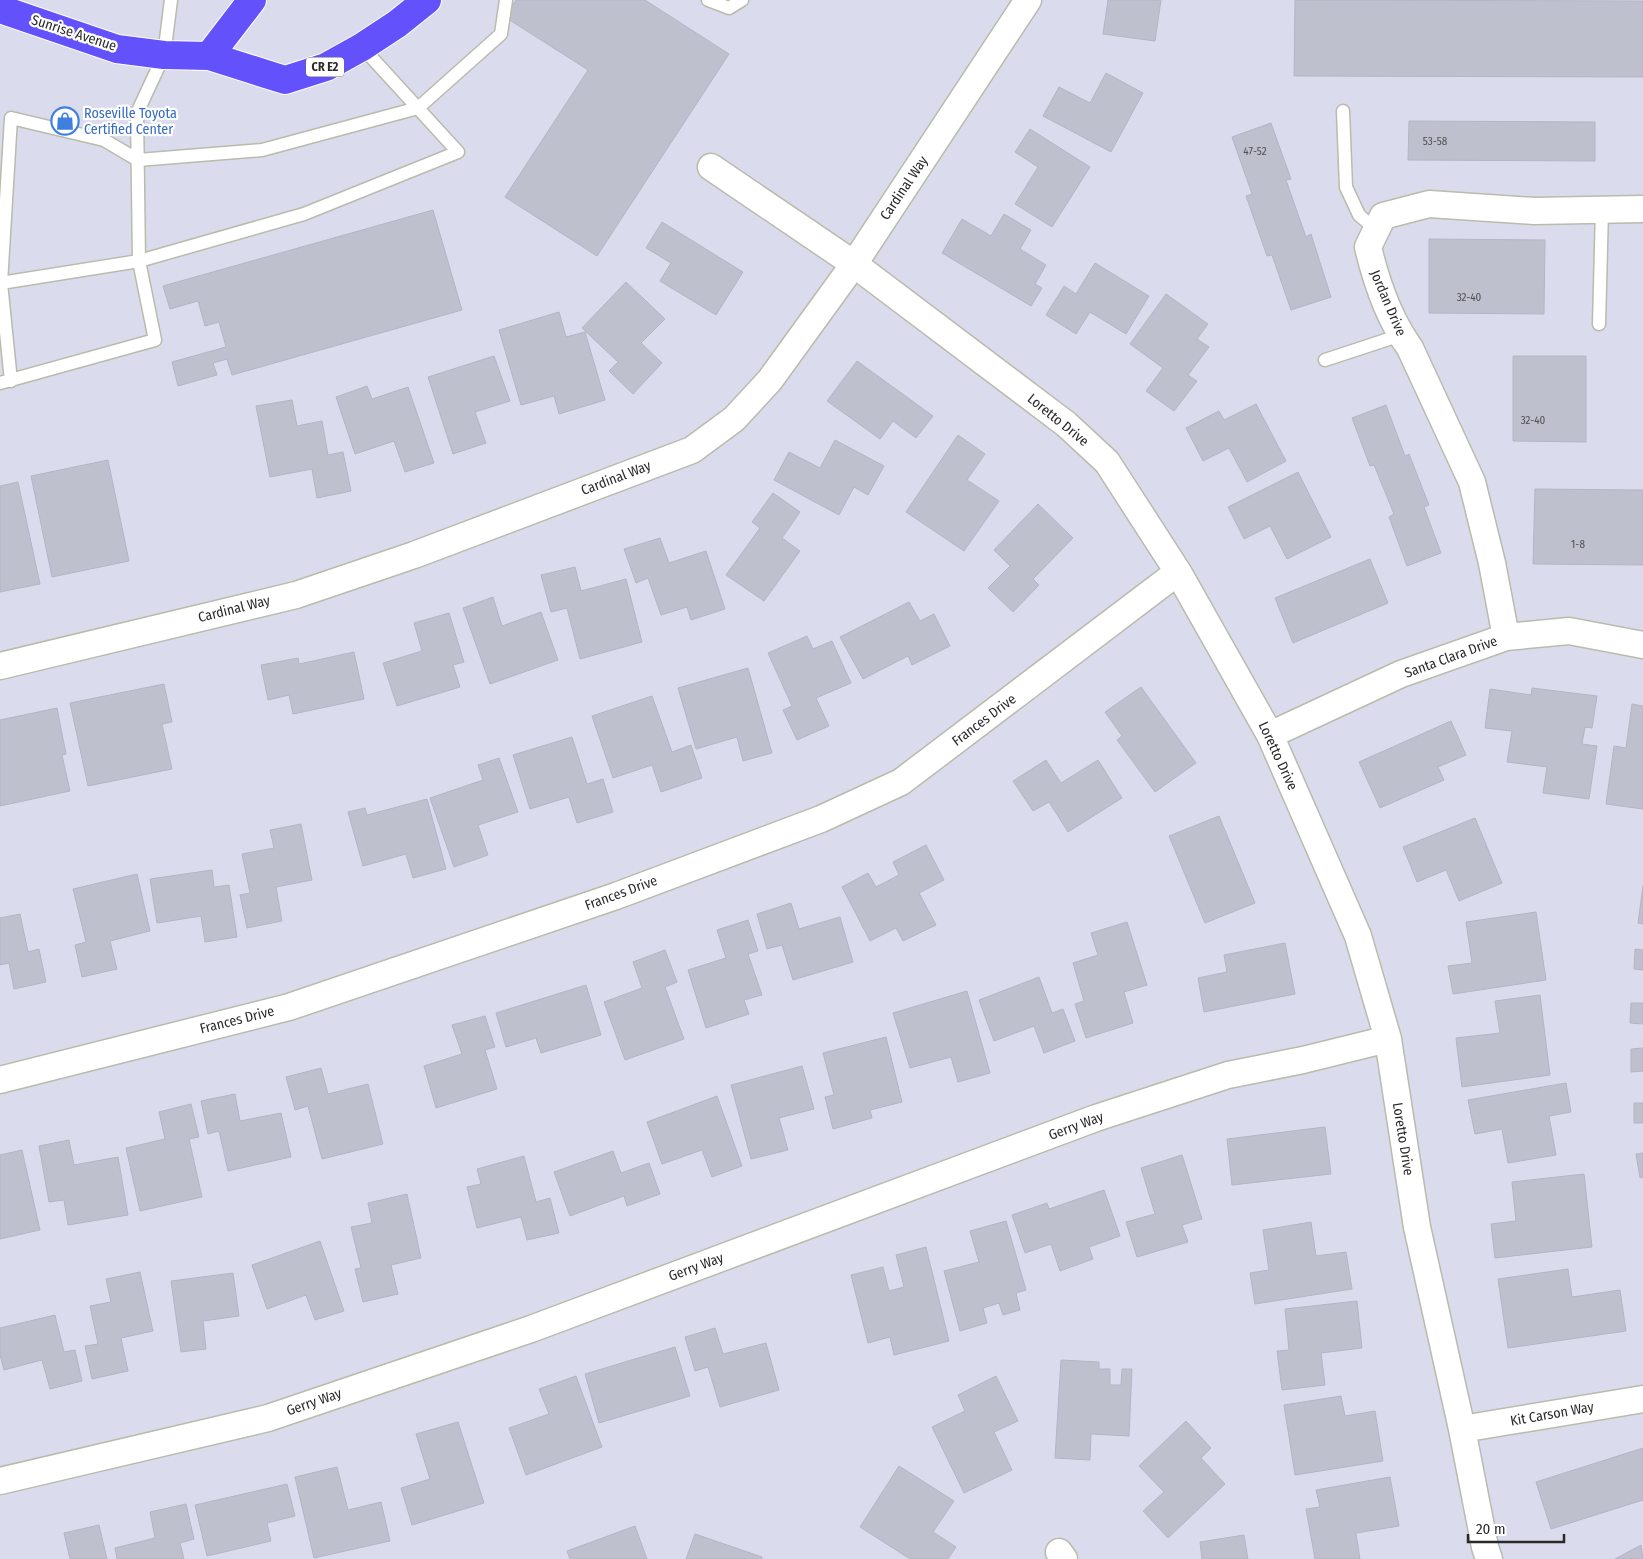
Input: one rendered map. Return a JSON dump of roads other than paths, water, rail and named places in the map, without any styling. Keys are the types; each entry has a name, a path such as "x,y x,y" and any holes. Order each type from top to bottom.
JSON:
{"main road":[{"path":"209,56 252,0"},
{"name":"Sunrise Avenue","path":"0,9 117,49 164,55 209,56 285,80 326,67 362,48 427,0"}],"street":[{"name":"Cardinal Way","path":"0,666 296,594 414,555 692,450 734,419 770,380 854,264 1028,0"},
{"name":"Loretto Drive","path":"711,167 854,264 1066,424 1107,462 1178,572 1270,734 1358,936 1388,1039 1417,1227 1462,1430 1484,1547 1489,1559"},
{"name":"Jordan Drive","path":"1506,637 1492,563 1472,482 1410,348 1400,335 1374,273 1368,246 1383,216 1429,204 1534,211 1643,209"},
{"name":"Frances Drive","path":"0,1080 289,1007 616,896 821,818 901,782 1178,572"},
{"name":"Santa Clara Drive","path":"1270,734 1401,674 1506,637 1569,631 1643,645"},
{"name":"Gerry Way","path":"0,1481 268,1418 531,1329 1096,1118 1228,1075 1303,1060 1388,1039"},
{"name":"Kit Carson Way","path":"1462,1430 1643,1399"}],"lane":[{"path":"171,0 164,55 137,113 138,160 140,260 155,340 6,382 1,283 11,118 104,140 138,160 262,150 418,108 501,34 506,0"},
{"path":"708,0 729,8 742,0"},
{"path":"1,283 140,260 304,214 458,152 362,48"},
{"path":"1343,111 1346,186 1359,215 1376,230"},
{"path":"1599,324 1602,210"},
{"path":"1325,360 1400,335"}],"place":[{"name":"Roseville Toyota Certified Center","path":"65,121"}]}
